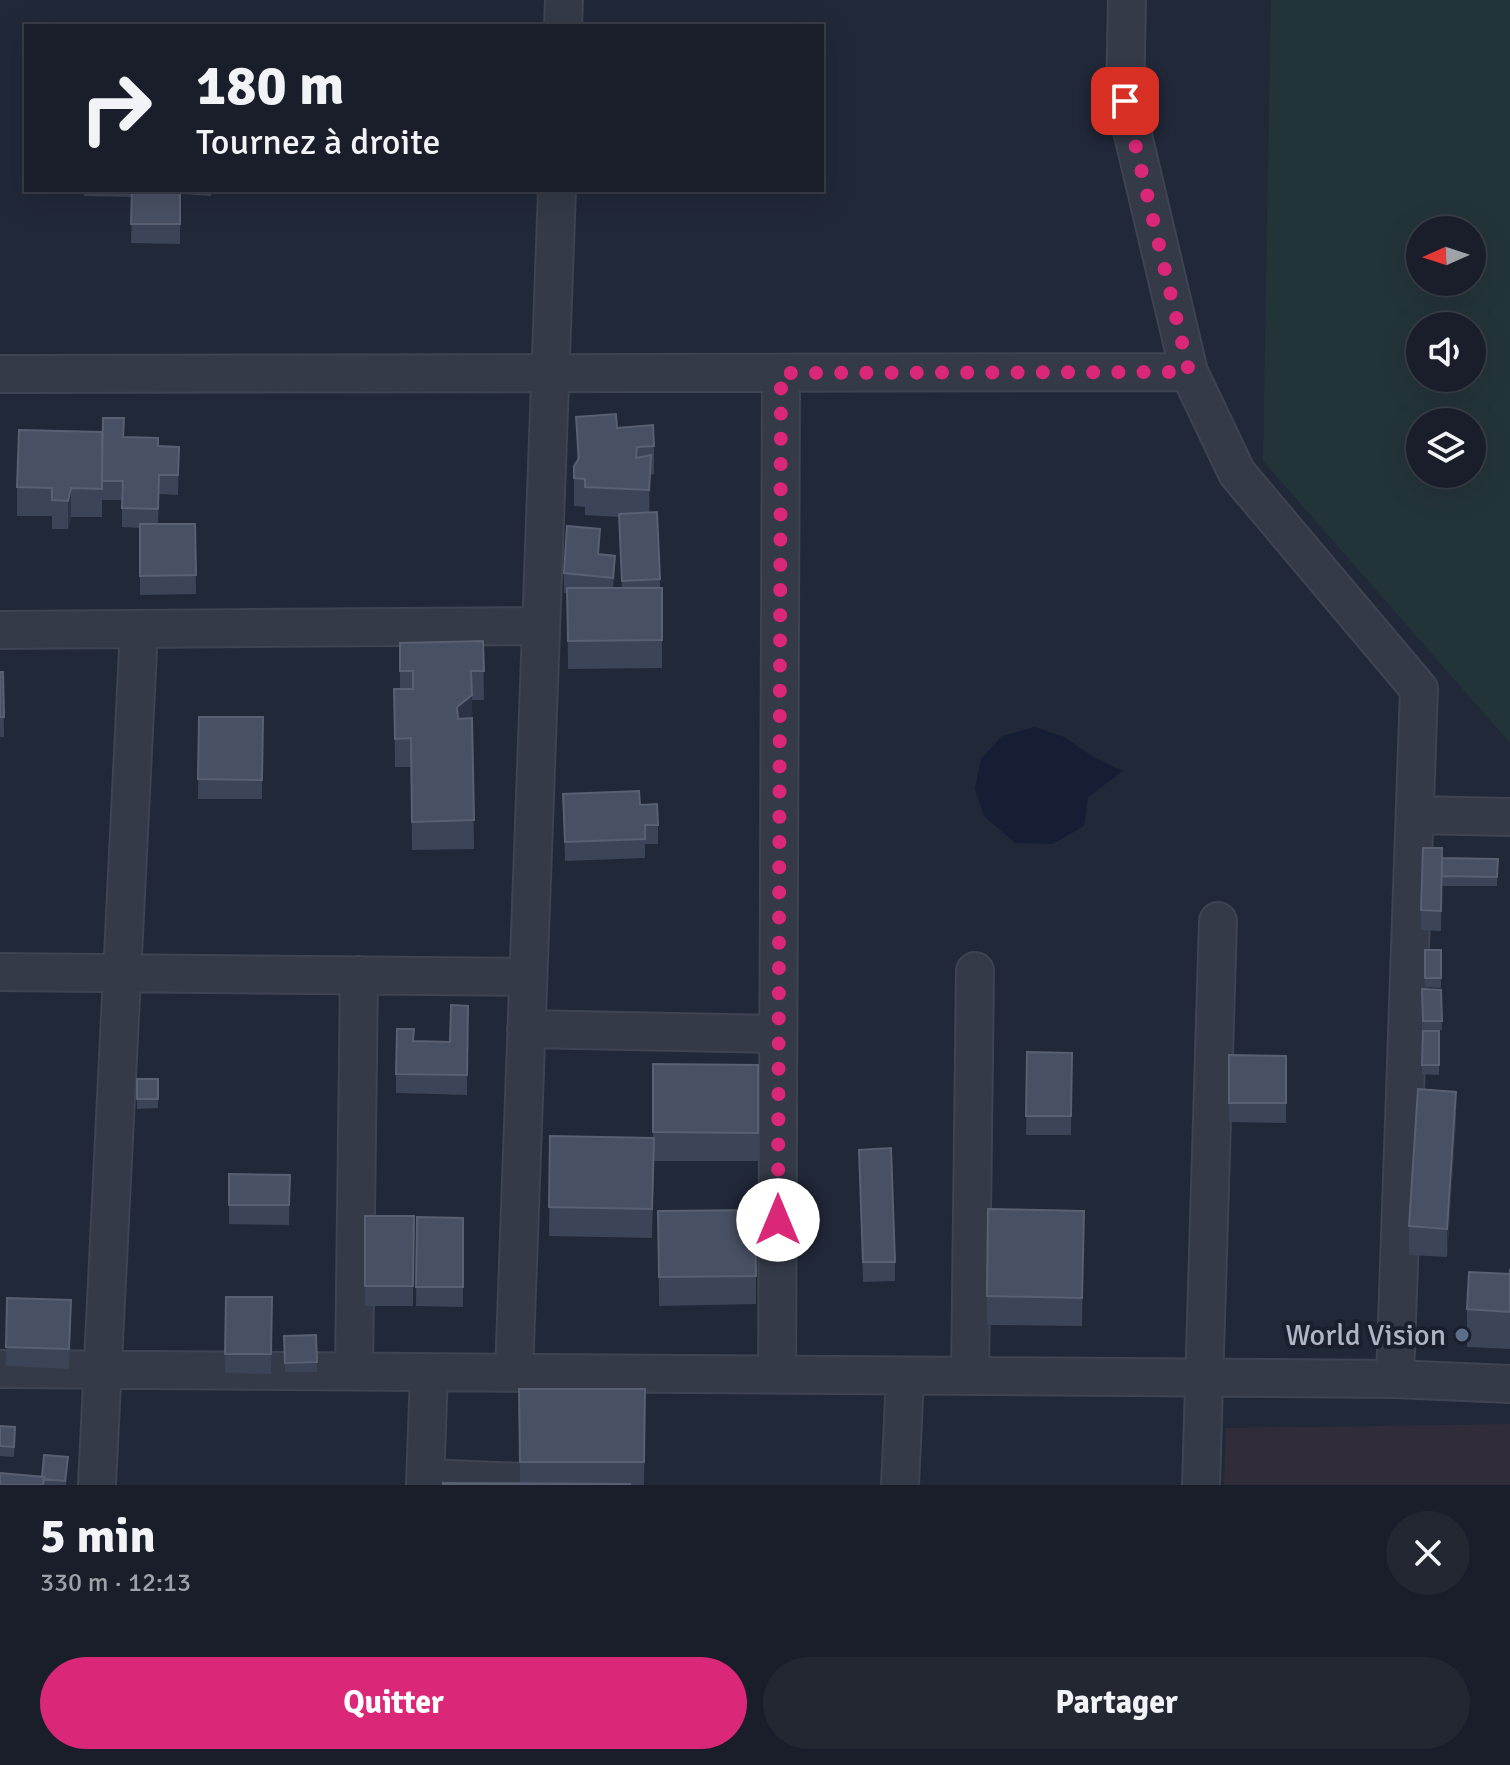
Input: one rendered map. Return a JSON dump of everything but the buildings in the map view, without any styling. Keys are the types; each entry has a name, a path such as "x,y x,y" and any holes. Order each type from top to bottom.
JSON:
{"street":[{"path":"563,24 564,0"},
{"path":"1127,0 1125,101 1189,372 1237,473 1419,689 1395,1379"},
{"path":"514,1373 557,192"},
{"path":"0,374 1189,372"},
{"path":"777,1375 781,373"},
{"path":"0,630 541,626"},
{"path":"97,1485 139,629"},
{"path":"1415,815 1510,817"},
{"path":"1201,1485 1218,921"},
{"path":"970,1376 975,971"},
{"path":"0,972 528,977"},
{"path":"354,1371 359,975"},
{"path":"526,1029 778,1034"},
{"path":"0,1369 1395,1379 1510,1384"},
{"path":"429,1372 426,1482 599,1485"},
{"path":"900,1485 905,1376"}],"shaded area":[{"path":"1271,0 1510,0 1510,743 1263,461"},
{"path":"1510,1424 1510,1485 1224,1485 1226,1428"}],"water":[{"path":"1035,727 1064,737 1095,758 1123,771 1088,797 1084,826 1053,844 1015,843 984,816 975,789 981,759 1002,736"}],"place":[{"name":"World Vision","path":"1462,1335"}],"route":[{"path":"778,1220 781,373 1189,372 1125,101"}]}
